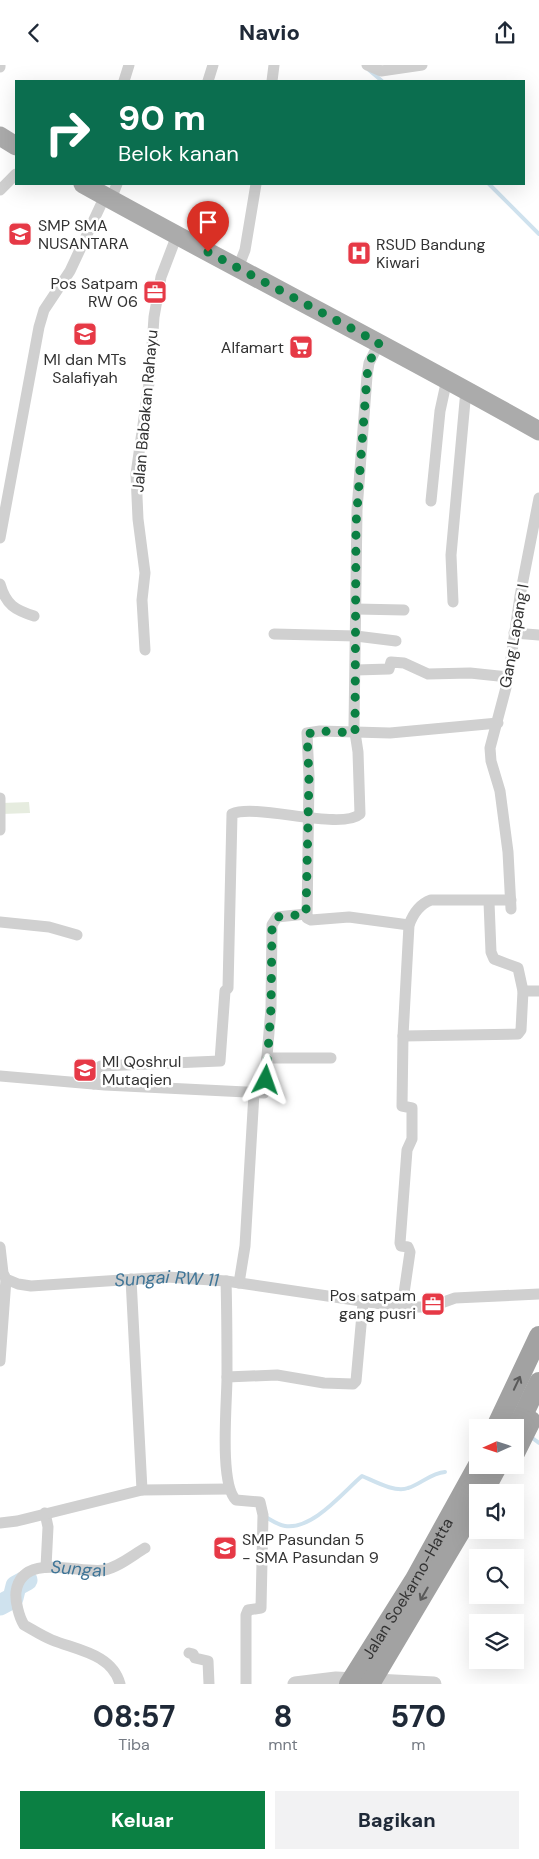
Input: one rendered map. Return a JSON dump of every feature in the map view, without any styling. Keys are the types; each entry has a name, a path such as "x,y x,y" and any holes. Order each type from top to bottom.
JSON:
{"highway":[{"path":"500,1419 539,1336"},
{"path":"521,1419 539,1382"},
{"path":"524,1434 539,1403"},
{"name":"Jalan Soekarno-Hatta","path":"361,1682 473,1474"},
{"name":"Jalan Soekarno-Hatta","path":"361,1682 449,1552 469,1518"},
{"name":"Jalan Soekarno-Hatta","path":"449,1552 469,1531"}],"main road":[{"path":"0,136 15,145"},
{"path":"89,185 111,193 177,235 448,379 539,431"}],"street":[{"path":"124,80 129,65"},
{"path":"208,80 213,65"},
{"path":"272,80 274,65"},
{"path":"367,65 381,71 422,65"},
{"path":"0,190 15,175"},
{"path":"238,268 245,250 256,185"},
{"path":"0,538 39,327 44,310 70,271 111,193"},
{"name":"Jalan Babakan Rahayu","path":"145,649 142,600 145,573 138,519 136,474 150,376 154,317 161,277 177,235"},
{"path":"94,1084 96,1069 101,1065 220,1061 225,991 228,988 232,814 271,813 308,818 350,817 360,814 358,752 355,733 358,478 368,370 379,343"},
{"path":"431,501 440,411 448,379"},
{"path":"453,602 451,555 466,390"},
{"name":"Gang Lapang I","path":"489,902 511,905 508,852 500,791 491,761 490,748 508,677 514,633 539,498"},
{"path":"0,584 6,602 16,610 34,616"},
{"path":"356,609 404,610"},
{"path":"514,633 539,635"},
{"path":"274,634 356,636 396,641"},
{"path":"356,670 389,669 391,662 401,663 428,674 470,673 508,677"},
{"path":"409,925 349,917 311,920 306,914 307,733 320,731 355,733 404,732 498,719"},
{"path":"0,798 0,830"},
{"path":"402,1307 410,1252 408,1247 401,1246 400,1243 408,1150 412,1139 412,1108 402,1107 403,1036 409,925 411,917 421,906 432,900 489,902 491,952 494,959 518,968 523,991 521,1030 518,1034 403,1036"},
{"path":"0,1076 94,1084 264,1092 271,1008 272,925 277,917 306,914"},
{"path":"0,922 49,927 77,935"},
{"path":"523,991 539,991"},
{"path":"267,1058 331,1058"},
{"path":"239,1283 245,1246 254,1093"},
{"path":"0,1247 2,1273 6,1279 18,1285 31,1286 167,1277 226,1281 363,1303 402,1307 430,1307 455,1298 539,1294"},
{"path":"0,1361 6,1279"},
{"path":"131,1279 142,1490"},
{"path":"226,1281 227,1377 225,1427 229,1489 236,1500 258,1501 263,1507 261,1608 248,1610 246,1615 246,1684"},
{"path":"227,1377 277,1375 324,1383 353,1384 356,1381 363,1303"},
{"path":"0,1523 142,1490 229,1489"},
{"path":"45,1513 48,1527 46,1567"},
{"path":"120,1684 118,1677 102,1659 52,1640 24,1625 21,1621 16,1597 19,1583 30,1571 46,1567 105,1570 125,1561 146,1548"},
{"path":"189,1653 193,1654 195,1658 208,1661 209,1684"},
{"path":"295,1684 312,1681 434,1684"}],"shaded area":[{"path":"29,802 30,813 2,814 2,803"}],"waterway":[{"path":"369,70 381,80"},
{"path":"490,185 539,234"},
{"path":"531,1437 539,1443"},
{"path":"264,1516 285,1526 296,1526 327,1509 362,1476 385,1486 403,1489 413,1486 435,1474 445,1472"},
{"name":"Sungai","path":"0,1605 13,1598 16,1586 27,1580"}],"place":[{"name":"SMP SMA NUSANTARA","path":"20,234"},
{"name":"RSUD Bandung Kiwari","path":"359,253"},
{"name":"Pos Satpam RW 06","path":"155,292"},
{"name":"MI dan MTs Salafiyah","path":"85,334"},
{"name":"Alfamart","path":"301,347"},
{"name":"MI Qoshrul Mutaqien","path":"85,1070"},
{"name":"Pos satpam gang pusri","path":"433,1304"},
{"name":"SMP Pasundan 5 - SMA Pasundan 9","path":"225,1548"}],"route":[{"path":"208,252 379,343 369,363 358,478 355,733 320,731 307,733 309,777 306,914 277,917 272,925 271,1008 266,1080"}],"water label":[{"name":"Sungai RW 11","path":"166,1281"}]}
